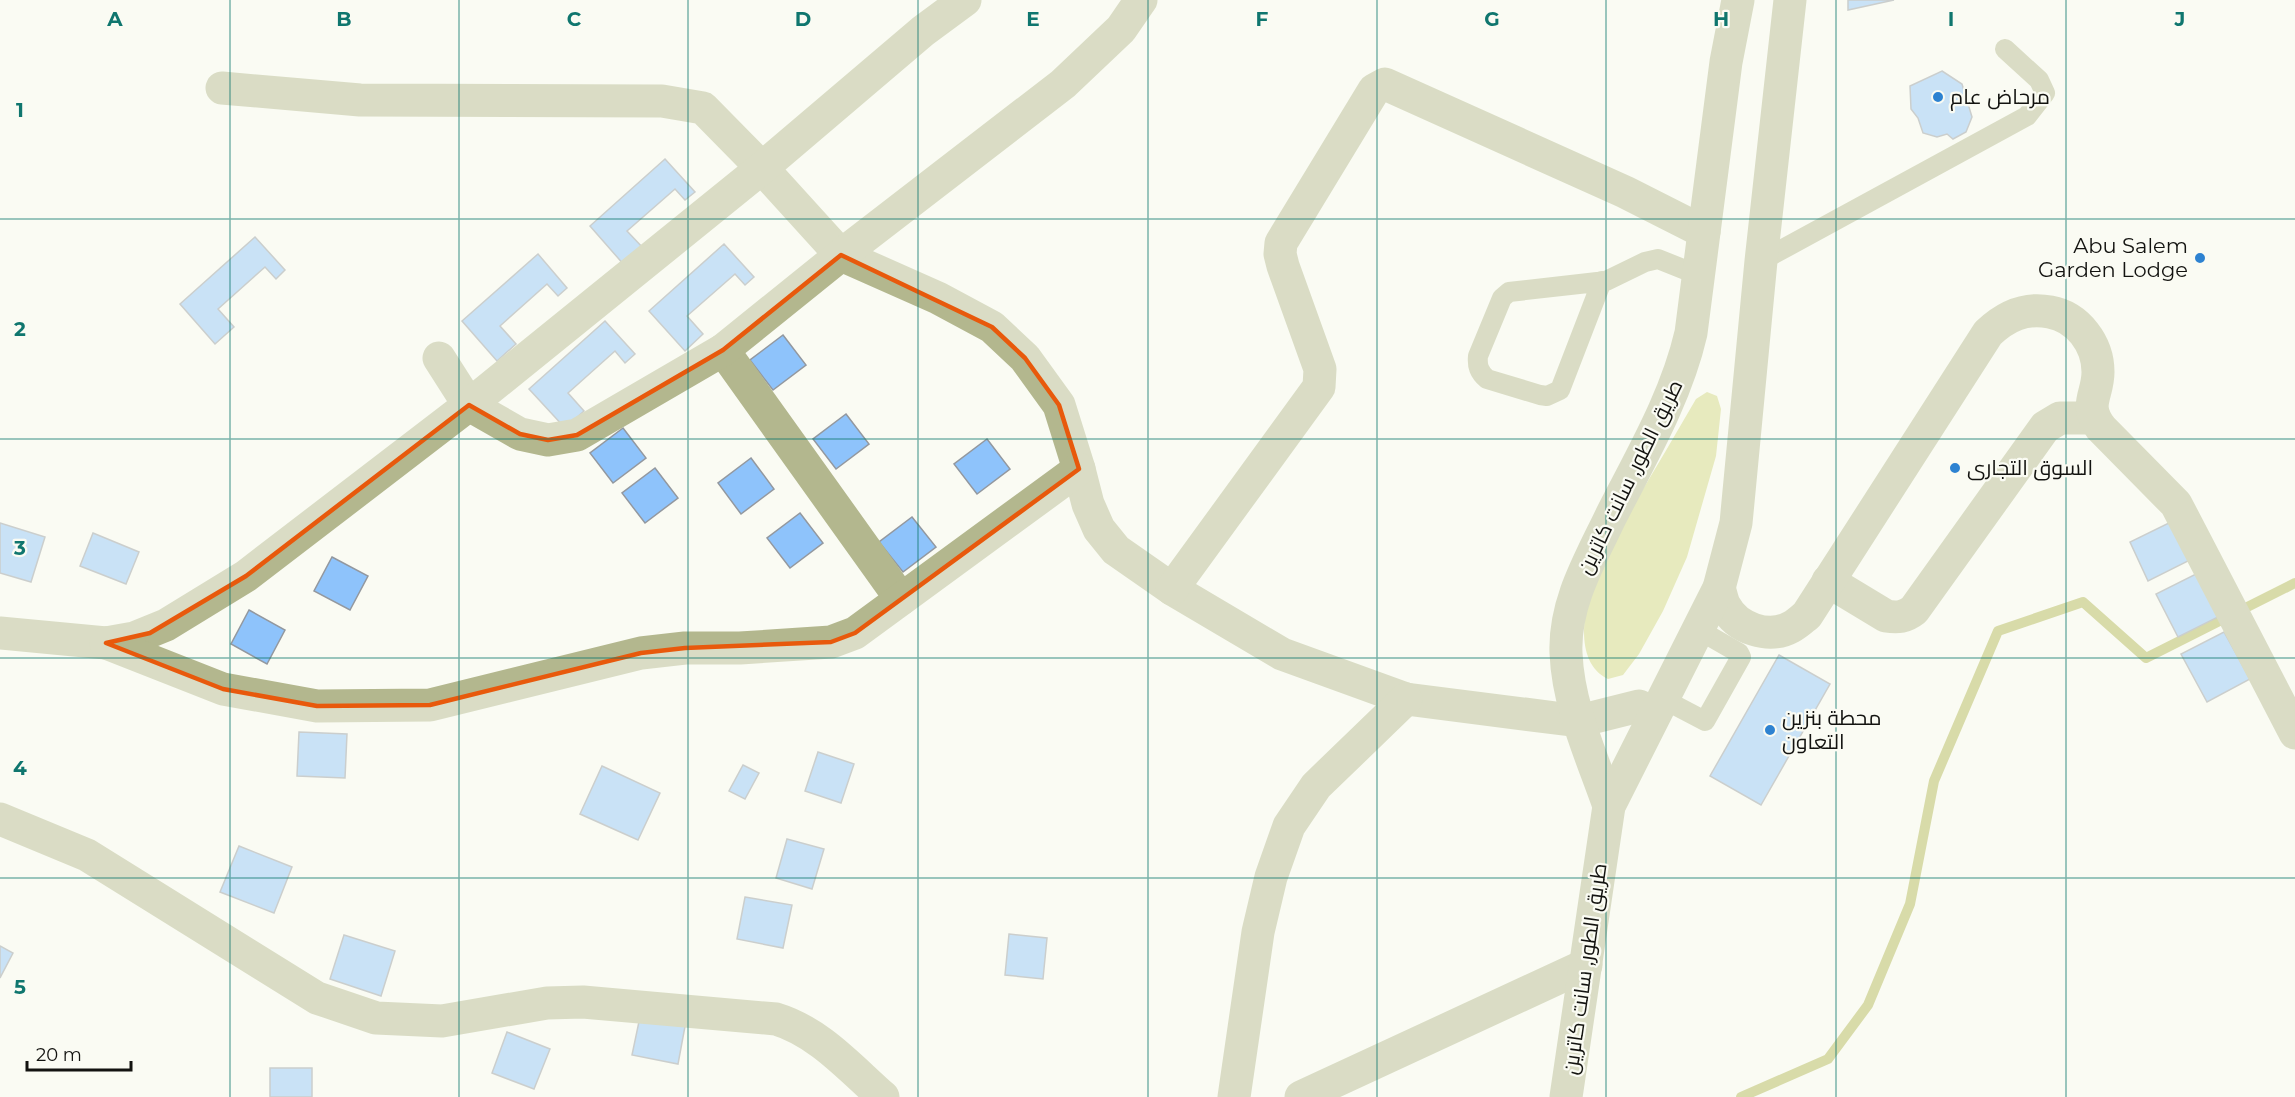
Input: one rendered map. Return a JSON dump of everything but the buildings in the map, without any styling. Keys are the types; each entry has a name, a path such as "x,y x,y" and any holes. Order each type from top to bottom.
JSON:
{"street":[{"path":"106,643 150,633 246,576 469,405 762,168 923,31 965,0"},
{"path":"439,358 469,405 520,434 548,440 577,435 723,350 841,255 1063,84 1121,29 1141,0"},
{"name":"طريق الطور, سانت كاترين","path":"1610,806 1579,721 1568,678 1566,651 1568,625 1573,599 1585,570 1677,383 1691,333 1726,62 1738,0"},
{"name":"طريق الطور, سانت كاترين","path":"1566,1097 1610,806 1651,702 1699,630 1719,588 1736,523 1761,261 1790,0"},
{"path":"1172,589 1319,387 1320,369 1283,266 1280,254 1281,243 1379,85 1385,84 1625,192 1704,232"},
{"path":"222,88 360,100 662,101 703,108 762,168 841,255 938,298 992,327 1025,358 1059,405 1080,469 1088,504 1098,529 1116,550 1172,589 1282,654 1406,699 1579,721 1651,702"},
{"path":"1719,588 1725,606 1737,621 1754,630 1773,633 1791,627 1807,615 1988,333 2002,320 2020,312 2039,310 2058,313 2074,322 2088,336 2096,354 2098,373 2091,405 2093,418 2176,504 2295,733"},
{"path":"723,350 901,600"},
{"path":"1828,581 1886,616 1896,618 1906,616 1914,610 2045,427 2060,418 2093,418"},
{"path":"0,633 106,643 223,689 317,706 430,705 641,653 684,648 740,648 831,642 855,633 1080,469"},
{"path":"1568,678 1588,694 1612,704 1651,702"},
{"path":"1234,1097 1258,932 1271,877 1289,826 1316,786 1406,699"},
{"path":"0,819 87,855 317,998 376,1018 442,1021 547,1003 583,1002 776,1019 795,1025 813,1035 883,1097"},
{"path":"1301,1097 1586,965"}],"lane":[{"path":"1761,261 2027,116 2044,93 2039,80 2005,49"},
{"path":"1602,281 1560,390 1554,394 1540,395 1487,378 1482,374 1478,356 1505,294 1613,279 1645,262 1658,259 1698,275"},
{"path":"1651,702 1705,721 1741,657 1739,652 1699,630"}],"highlighted area":[{"path":"841,255 992,327 1025,358 1059,405 1079,469 855,633 831,642 685,648 641,653 430,705 317,706 223,689 106,643 150,633 246,576 469,405 520,434 548,440 577,435 723,350"}],"green space":[{"path":"1707,392 1717,396 1721,409 1716,456 1687,557 1663,611 1639,654 1623,675 1608,679 1597,671 1589,660 1585,646 1585,616 1592,587 1613,540 1696,399"}],"waterway":[{"path":"1741,1097 1828,1059 1868,1005 1910,904 1934,781 1998,631 2083,602 2146,658 2295,583"}],"place":[{"name":"مرحاض عام","path":"1938,97"},
{"name":"Abu Salem Garden Lodge","path":"2200,258"},
{"name":"السوق التجارى","path":"1955,468"},
{"name":"محطة بنزين التعاون","path":"1770,730"}]}
